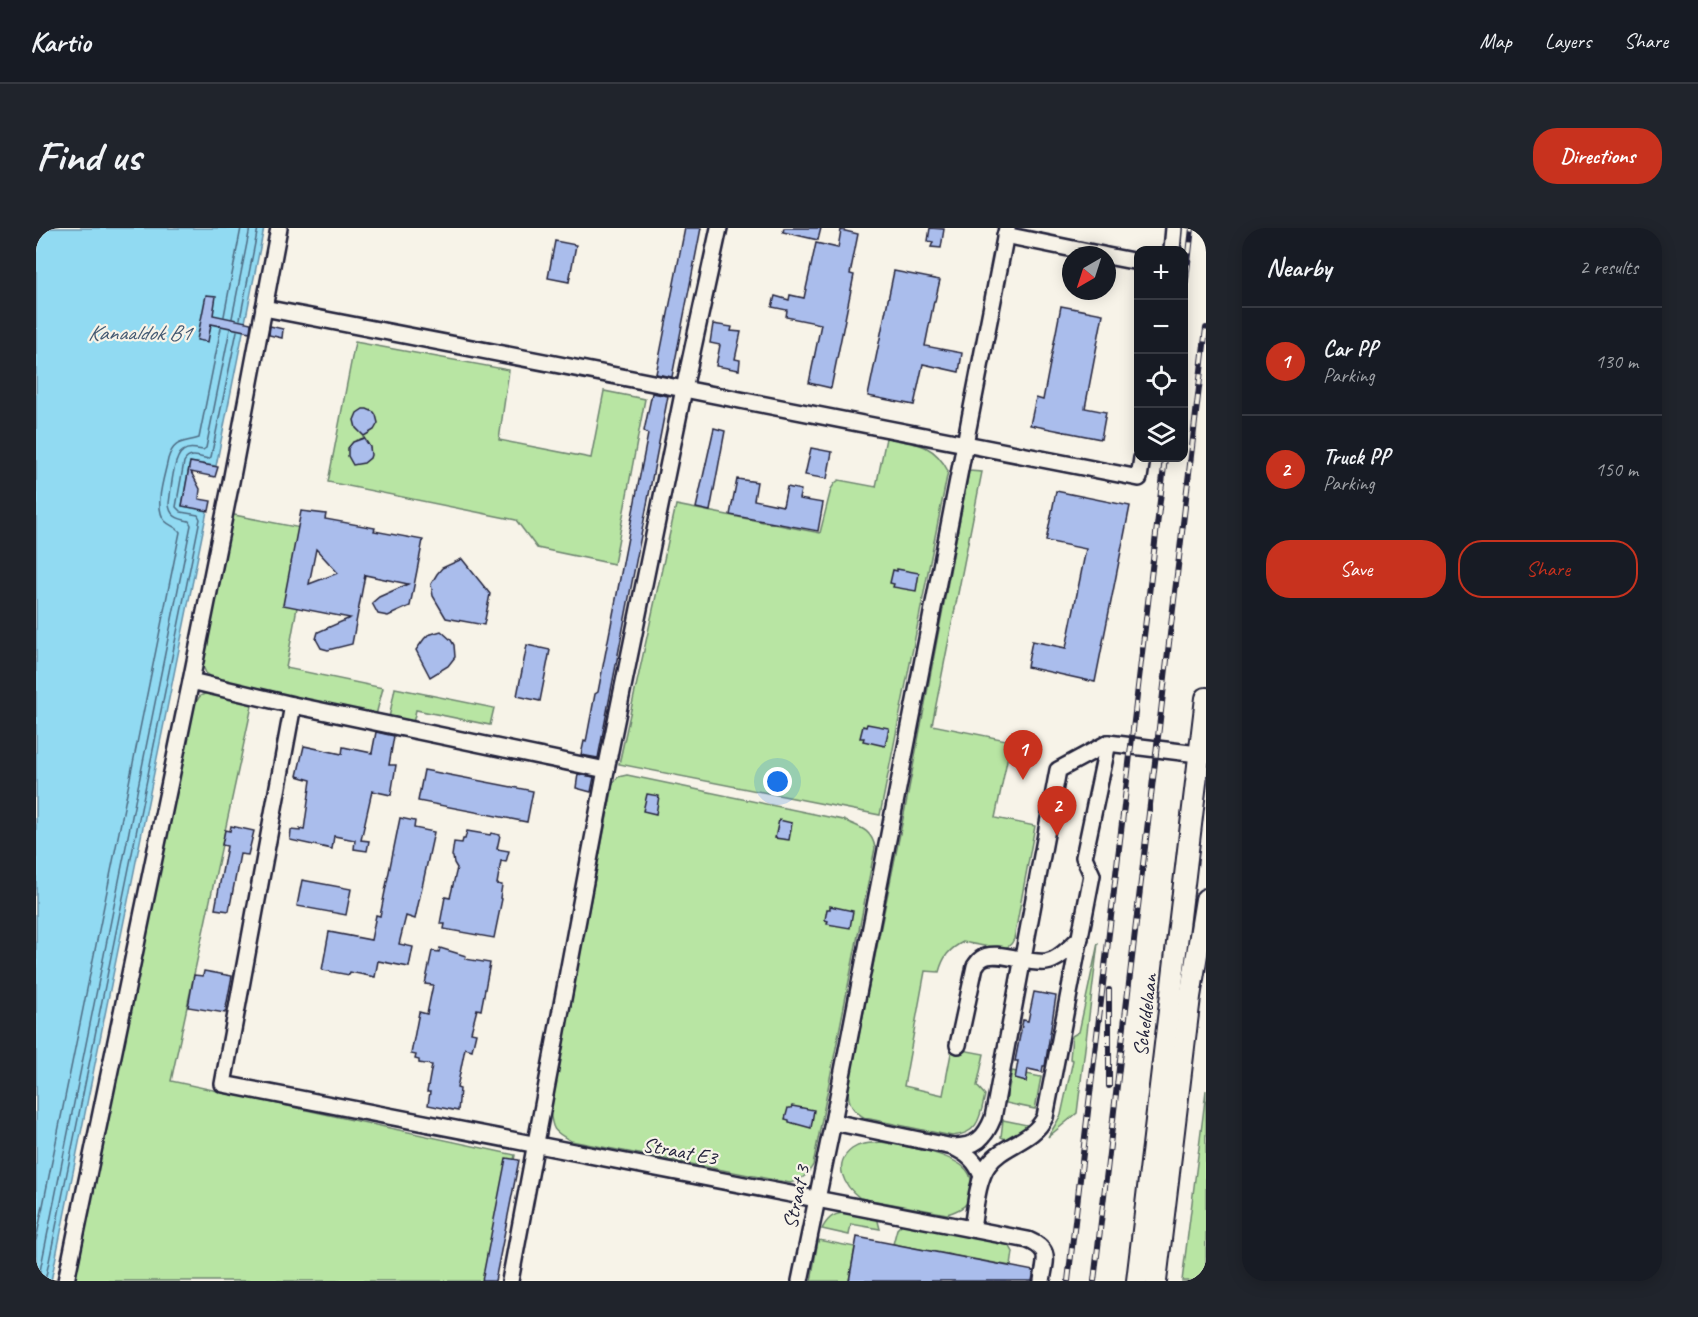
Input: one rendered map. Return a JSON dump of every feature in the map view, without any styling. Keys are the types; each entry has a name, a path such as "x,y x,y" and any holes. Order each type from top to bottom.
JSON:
{"main road":[{"name":"Scheldelaan","path":"1137,1281 1203,754 1206,698"},
{"name":"Scheldelaan","path":"1156,1281 1190,997 1206,899"}],"lane":[{"path":"66,1281 190,681 279,228"},
{"path":"510,1281 606,770 719,228"},
{"path":"1172,246 1174,228"},
{"path":"1006,232 1066,246"},
{"name":"Straat 3","path":"800,1281 945,553 1006,232"},
{"path":"1116,257 1134,261"},
{"path":"264,308 1139,478 1141,462"},
{"path":"190,681 293,705 606,770"},
{"name":"Straat E3","path":"293,705 223,1084 1028,1240 1042,1248 1045,1254 1042,1281"},
{"path":"953,1147 963,1147 983,1137 993,1118 1058,770 1108,743 1203,754"},
{"path":"972,1229 982,1176 987,1166 994,1158 1032,1135 1041,1127 1045,1118 1092,875 1084,857 1108,743"},
{"path":"958,1045 975,966 981,958 990,955 1036,963 1047,962 1056,958 1080,938"},
{"path":"833,1122 953,1147 972,1158 982,1176"}],"green space":[{"path":"355,342 509,370 499,440 591,458 604,391 645,399 614,564 537,548 516,520 328,482"},
{"path":"886,438 914,443 929,449 936,454 948,471 880,815 619,764 676,505 820,533 831,489 835,483 839,480 876,487"},
{"path":"969,471 982,472 932,725 1011,741 995,818 1035,826 1012,943 1000,949 963,942 947,954 939,972 925,971 904,1086 943,1095 952,1048 984,1054 977,1086 985,1095 977,1123 968,1132 952,1136 865,1118 852,1107 848,1089 906,804"},
{"path":"229,514 311,530 286,668 383,688 376,715 221,683 206,673 200,660"},
{"path":"395,688 494,708 490,725 416,710 413,723 389,718"},
{"path":"207,693 253,701 171,1081 515,1155 490,1281 75,1281 192,708 200,696"},
{"path":"627,775 843,820 864,830 873,842 875,848 813,1165 806,1175 790,1183 571,1141 554,1129 550,1109 613,783 618,777"},
{"path":"1098,943 1077,1113 1048,1137 1061,1115 1073,1060 1070,1059 1072,1036 1079,1032"},
{"path":"1012,1071 1041,1077 1035,1109 1006,1103"},
{"path":"1206,1090 1206,1281 1182,1281 1203,1116"},
{"path":"1003,1120 1027,1125 1027,1131 1008,1140 1001,1137"},
{"path":"881,1142 928,1151 961,1165 972,1181 970,1200 960,1209 947,1214 860,1198 845,1181 843,1161 855,1147"},
{"path":"851,1212 877,1217 880,1229 851,1224 849,1235 822,1229 834,1216"},
{"path":"904,1222 1008,1243 1013,1252 1011,1266 893,1244 897,1229"},
{"path":"818,1240 855,1247 849,1281 811,1281"}],"water":[{"name":"Kanaaldok B1","path":"36,228 264,228 216,466 190,462 182,506 207,511 51,1281 36,1281"}],"building":[{"path":"685,228 701,228 672,377 656,374"},
{"path":"784,228 821,228 818,240 783,232"},
{"path":"930,228 944,229 941,248 931,247 933,242 928,241"},
{"path":"841,230 858,234 850,274 854,275 831,388 809,383 821,324 786,317 787,310 772,307 775,296 789,300 790,295 804,298 816,243 838,248"},
{"path":"555,241 576,245 569,282 548,278"},
{"path":"894,271 940,280 925,346 962,353 959,372 923,364 914,405 868,396"},
{"path":"206,295 216,296 213,315 251,323 250,332 211,324 208,342 197,340"},
{"path":"1061,306 1103,314 1085,408 1106,412 1101,439 1030,425 1036,398 1043,400"},
{"path":"713,324 732,327 731,331 741,332 735,359 740,360 739,370 716,366 720,345 710,343"},
{"path":"270,326 283,329 282,338 269,335"},
{"path":"652,393 668,396 598,758 581,755 584,741 586,742 595,694 598,692 648,434 644,431"},
{"path":"363,409 374,412 378,423 374,430 364,436 356,428 354,420 357,413"},
{"path":"714,428 725,431 710,511 696,508"},
{"path":"364,438 370,447 370,458 364,463 353,465 348,456 348,448 353,442"},
{"path":"811,448 832,452 827,479 805,475"},
{"path":"190,462 218,467 215,477 191,472 200,489 199,499 211,501 209,511 182,506"},
{"path":"737,479 757,482 754,500 783,506 787,487 801,490 799,499 823,503 818,531 730,515"},
{"path":"1056,491 1130,506 1095,682 1027,667 1032,641 1066,648 1086,549 1046,541"},
{"path":"301,511 326,514 325,519 423,540 410,606 388,616 378,614 372,603 379,597 408,584 365,575 352,644 328,650 321,648 316,639 318,632 350,618 283,605","holes":["316,549 338,573 309,584"]},
{"path":"462,559 490,594 484,625 446,618 433,596 431,584 437,574 442,568"},
{"path":"897,569 919,573 916,591 893,587 894,584 890,583 893,570 897,571"},
{"path":"441,631 454,645 455,657 448,666 430,677 416,650 428,635"},
{"path":"527,645 550,650 540,701 517,696"},
{"path":"867,724 889,728 885,746 863,741 864,738 860,738 863,726 866,727"},
{"path":"376,732 394,736 389,765 396,765 391,795 372,791 361,840 369,841 367,851 354,849 355,840 334,836 332,849 290,840 291,830 304,830 311,780 297,776 304,746 342,754 343,747 372,753"},
{"path":"424,770 533,791 527,822 418,801"},
{"path":"578,774 594,777 591,792 576,788"},
{"path":"647,794 659,796 656,814 643,811"},
{"path":"400,818 415,821 414,828 434,832 415,919 406,916 399,944 413,947 409,967 378,961 375,977 322,970 329,932 371,940 376,915 380,916"},
{"path":"779,820 792,823 789,840 775,838"},
{"path":"231,826 254,831 248,855 240,854 229,911 215,909 227,846 222,845 225,830 230,831"},
{"path":"467,831 500,835 497,849 509,851 506,862 501,861 497,884 502,885 500,898 502,899 494,938 444,929 445,924 440,924 445,897 450,898 457,868 452,856 454,842 462,843"},
{"path":"302,880 351,889 346,915 297,906"},
{"path":"830,906 853,911 850,928 827,924 828,921 825,920 827,909 830,909"},
{"path":"440,948 466,956 465,959 490,963 481,1010 477,1009 471,1032 476,1033 472,1050 465,1048 457,1088 460,1089 458,1111 428,1105 430,1092 427,1092 432,1065 419,1063 419,1060 415,1059 416,1055 411,1054 419,1012 427,1014 433,985 425,984 432,951 439,952"},
{"path":"204,971 232,976 225,1013 188,1007 194,975 203,976"},
{"path":"1034,992 1056,996 1045,1066 1042,1072 1028,1069 1026,1082 1015,1079 1018,1061 1015,1061 1023,1020 1028,1021"},
{"path":"792,1106 814,1110 811,1128 785,1119 788,1108"},
{"path":"506,1158 519,1160 495,1281 482,1281"},
{"path":"857,1237 1034,1271 1032,1281 849,1281"}],"railway":[{"path":"1188,262 1192,228"},
{"path":"1094,1281 1206,328"},
{"path":"1068,1281 1165,462"},
{"path":"1109,990 1109,1086"}],"place":[{"name":"Car PP","path":"1023,780"},
{"name":"Truck PP","path":"1057,836"}]}
